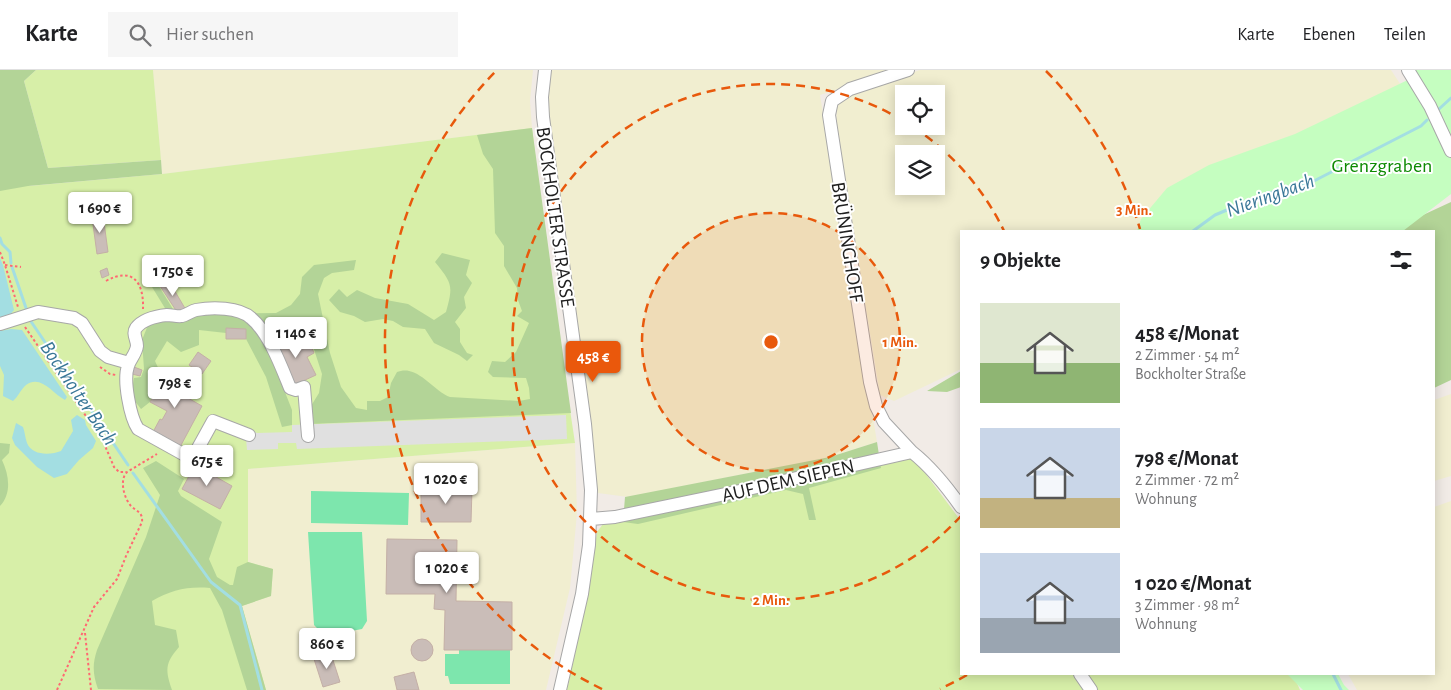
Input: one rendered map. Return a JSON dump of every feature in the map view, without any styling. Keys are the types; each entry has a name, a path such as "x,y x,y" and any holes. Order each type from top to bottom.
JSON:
{"street":[{"name":"BOCKHOLTER STRASSE","path":"545,70 542,98 543,117 586,433 591,490 591,519 582,594 560,690"},
{"name":"BRÜNINGHOFF","path":"908,70 850,89 832,101 829,115 870,382 876,406 884,422 912,452"},
{"path":"1408,70 1430,106 1451,151"},
{"path":"249,435 213,421 192,459 138,429 134,424 126,376 129,363 134,356 137,346 134,333 136,328 146,320 167,316 183,316 194,310 203,309 238,311 251,317 262,331 274,352 290,388 296,390 304,387 308,436"},
{"path":"0,324 38,312 74,318 82,323 100,351 108,357 129,363"},
{"name":"AUF DEM SIEPEN","path":"591,519 615,517 912,452"},
{"path":"912,452 920,458 960,505"},
{"path":"1081,675 1091,690"}],"path":[{"path":"0,252 7,265 23,324 103,441 114,467 119,472 127,472"},
{"path":"7,265 21,268"},
{"path":"106,281 114,277 127,276 139,282 143,300 141,324"},
{"path":"57,690 94,608 117,579 142,522 140,512 132,507 124,494 124,475 168,447"},
{"path":"84,631 91,690"}],"shaded area":[{"path":"153,70 533,70 530,101 532,128 162,174"},
{"path":"550,70 895,70 820,95 877,442 830,457 628,497 598,493 548,125 547,96"},
{"path":"920,70 1391,70 1422,117 1172,230 960,230 960,369 894,401 880,395 836,125 837,106 850,95"},
{"path":"1451,394 1451,476 1435,481 1435,400"},
{"path":"566,415 567,439 297,449 296,443 278,443 278,449 247,450 246,438 252,431 257,433 292,432 292,425"},
{"path":"575,443 577,513 570,588 546,690 266,690 242,606 271,596 273,569 248,562 248,469"},
{"path":"1451,501 1451,690 1357,690 1349,675 1435,675 1435,507"}],"green space":[{"path":"0,70 36,70 24,81 48,168 161,160 162,174 28,186 0,191"},
{"path":"36,70 153,70 161,160 48,168 24,81"},
{"name":"Grenzgraben","path":"1410,70 1451,70 1451,194 1404,230 1137,230 1141,219 1167,188 1209,165 1295,134 1414,77"},
{"path":"0,126 29,186 162,174 532,128 548,263 575,443 248,469 248,562 273,569 271,596 242,606 266,690 0,690"},
{"path":"532,128 571,413 310,424 311,406 319,393 322,374 308,331 306,333 263,336 292,410 292,425 282,427 266,377 246,339 226,339 226,333 199,330 199,345 181,352 167,341 155,361 166,385 161,383 150,402 141,409 131,396 134,378 141,377 144,369 142,340 148,325 171,318 152,287 157,283 176,314 276,313 291,305 300,294 302,277 314,265 356,260 354,270 332,273 324,278 318,294 330,353 341,387 356,408 367,410 367,401 380,401 388,397 391,383 397,372 404,371 420,376 450,397 519,401 530,399 526,378 493,377 488,372 492,361 505,362 516,352 529,323 517,316 522,311 518,300 517,288 504,266 504,246 495,233 493,169 483,154 477,135"},
{"path":"1451,202 1451,380 1435,388 1435,230 1229,230 1397,227"},
{"path":"442,253 470,260 466,275 472,283 464,297 466,308 455,322 460,329 460,342 467,353 473,355 467,361 434,343 425,329 403,327 393,321 383,319 365,322 340,312 329,300 339,289 347,297 357,290 375,298 408,304 434,320 446,312 450,296 450,285 435,262"},
{"path":"960,372 960,387 947,392 927,391"},
{"path":"877,442 881,468 809,488 816,520 809,520 803,494 786,490 638,524 623,522 625,497 830,457"},
{"path":"0,443 10,444 9,453 2,460 8,478 8,490 0,506"},
{"path":"908,458 916,461 960,520 960,675 1293,675 1300,690 567,690 588,594 597,532 603,524"},
{"path":"156,461 184,479 178,491 181,496 222,522 209,559 217,577 233,585 237,567 248,562 273,569 271,596 242,606 266,690 247,690 222,610 210,588 187,588 166,594 152,601 155,625 176,630 179,647 169,662 167,672 172,690 98,689 94,670 97,650 146,537 160,495 143,468"},
{"path":"311,491 409,493 408,525 311,523"},
{"path":"308,532 362,532 367,621 362,629 325,636 314,625"},
{"path":"459,650 510,650 510,684 450,684 448,676 445,676 445,654 459,654"},
{"path":"1288,675 1339,675 1349,690 1303,690"}],"water":[{"path":"0,258 14,310 9,316 0,318"},
{"path":"22,330 67,397 65,400 47,386 37,382 31,382 26,385 13,401 3,396 4,375 0,366 0,331"},
{"path":"77,415 85,420 96,441 93,448 67,474 54,478 37,467 15,445 12,438 16,423 23,427 27,443 33,450 47,454 61,451 73,431 71,420"}],"building":[{"path":"103,215 108,252 97,254 92,217"},
{"path":"107,268 109,275 102,278 100,271"},
{"path":"171,279 175,286 173,288 186,310 179,315 160,286"},
{"path":"226,328 246,329 246,339 226,339"},
{"path":"306,333 314,353 307,357 316,375 292,386 274,347"},
{"path":"198,352 211,361 202,374 189,365"},
{"path":"134,367 142,370 140,376 132,374"},
{"path":"175,368 190,376 182,390 174,386 172,389 202,406 180,447 153,432 167,411 150,402 161,383 166,385"},
{"path":"195,465 232,486 220,509 182,489"},
{"path":"421,488 472,489 471,522 421,522"},
{"path":"387,539 457,540 456,601 512,602 512,650 444,650 445,610 434,609 435,594 386,594"},
{"path":"422,639 430,642 433,650 430,658 422,661 414,658 411,650 414,642"},
{"path":"331,654 340,682 323,687 314,659"},
{"path":"414,672 419,690 397,690 394,677"}],"waterway":[{"name":"Nieringbach","path":"1439,109 1451,98"},
{"name":"Nieringbach","path":"1194,230 1215,215 1265,194 1310,183 1421,126 1427,120"},
{"name":"Bockholter Bach","path":"0,238 2,244 10,252 11,263"},
{"name":"Bockholter Bach","path":"12,267 26,308"},
{"name":"Bockholter Bach","path":"30,320 128,465"},
{"name":"Bockholter Bach","path":"133,473 211,582 240,605 262,690"},
{"name":"Nieringbach","path":"1334,675 1341,690"}]}
